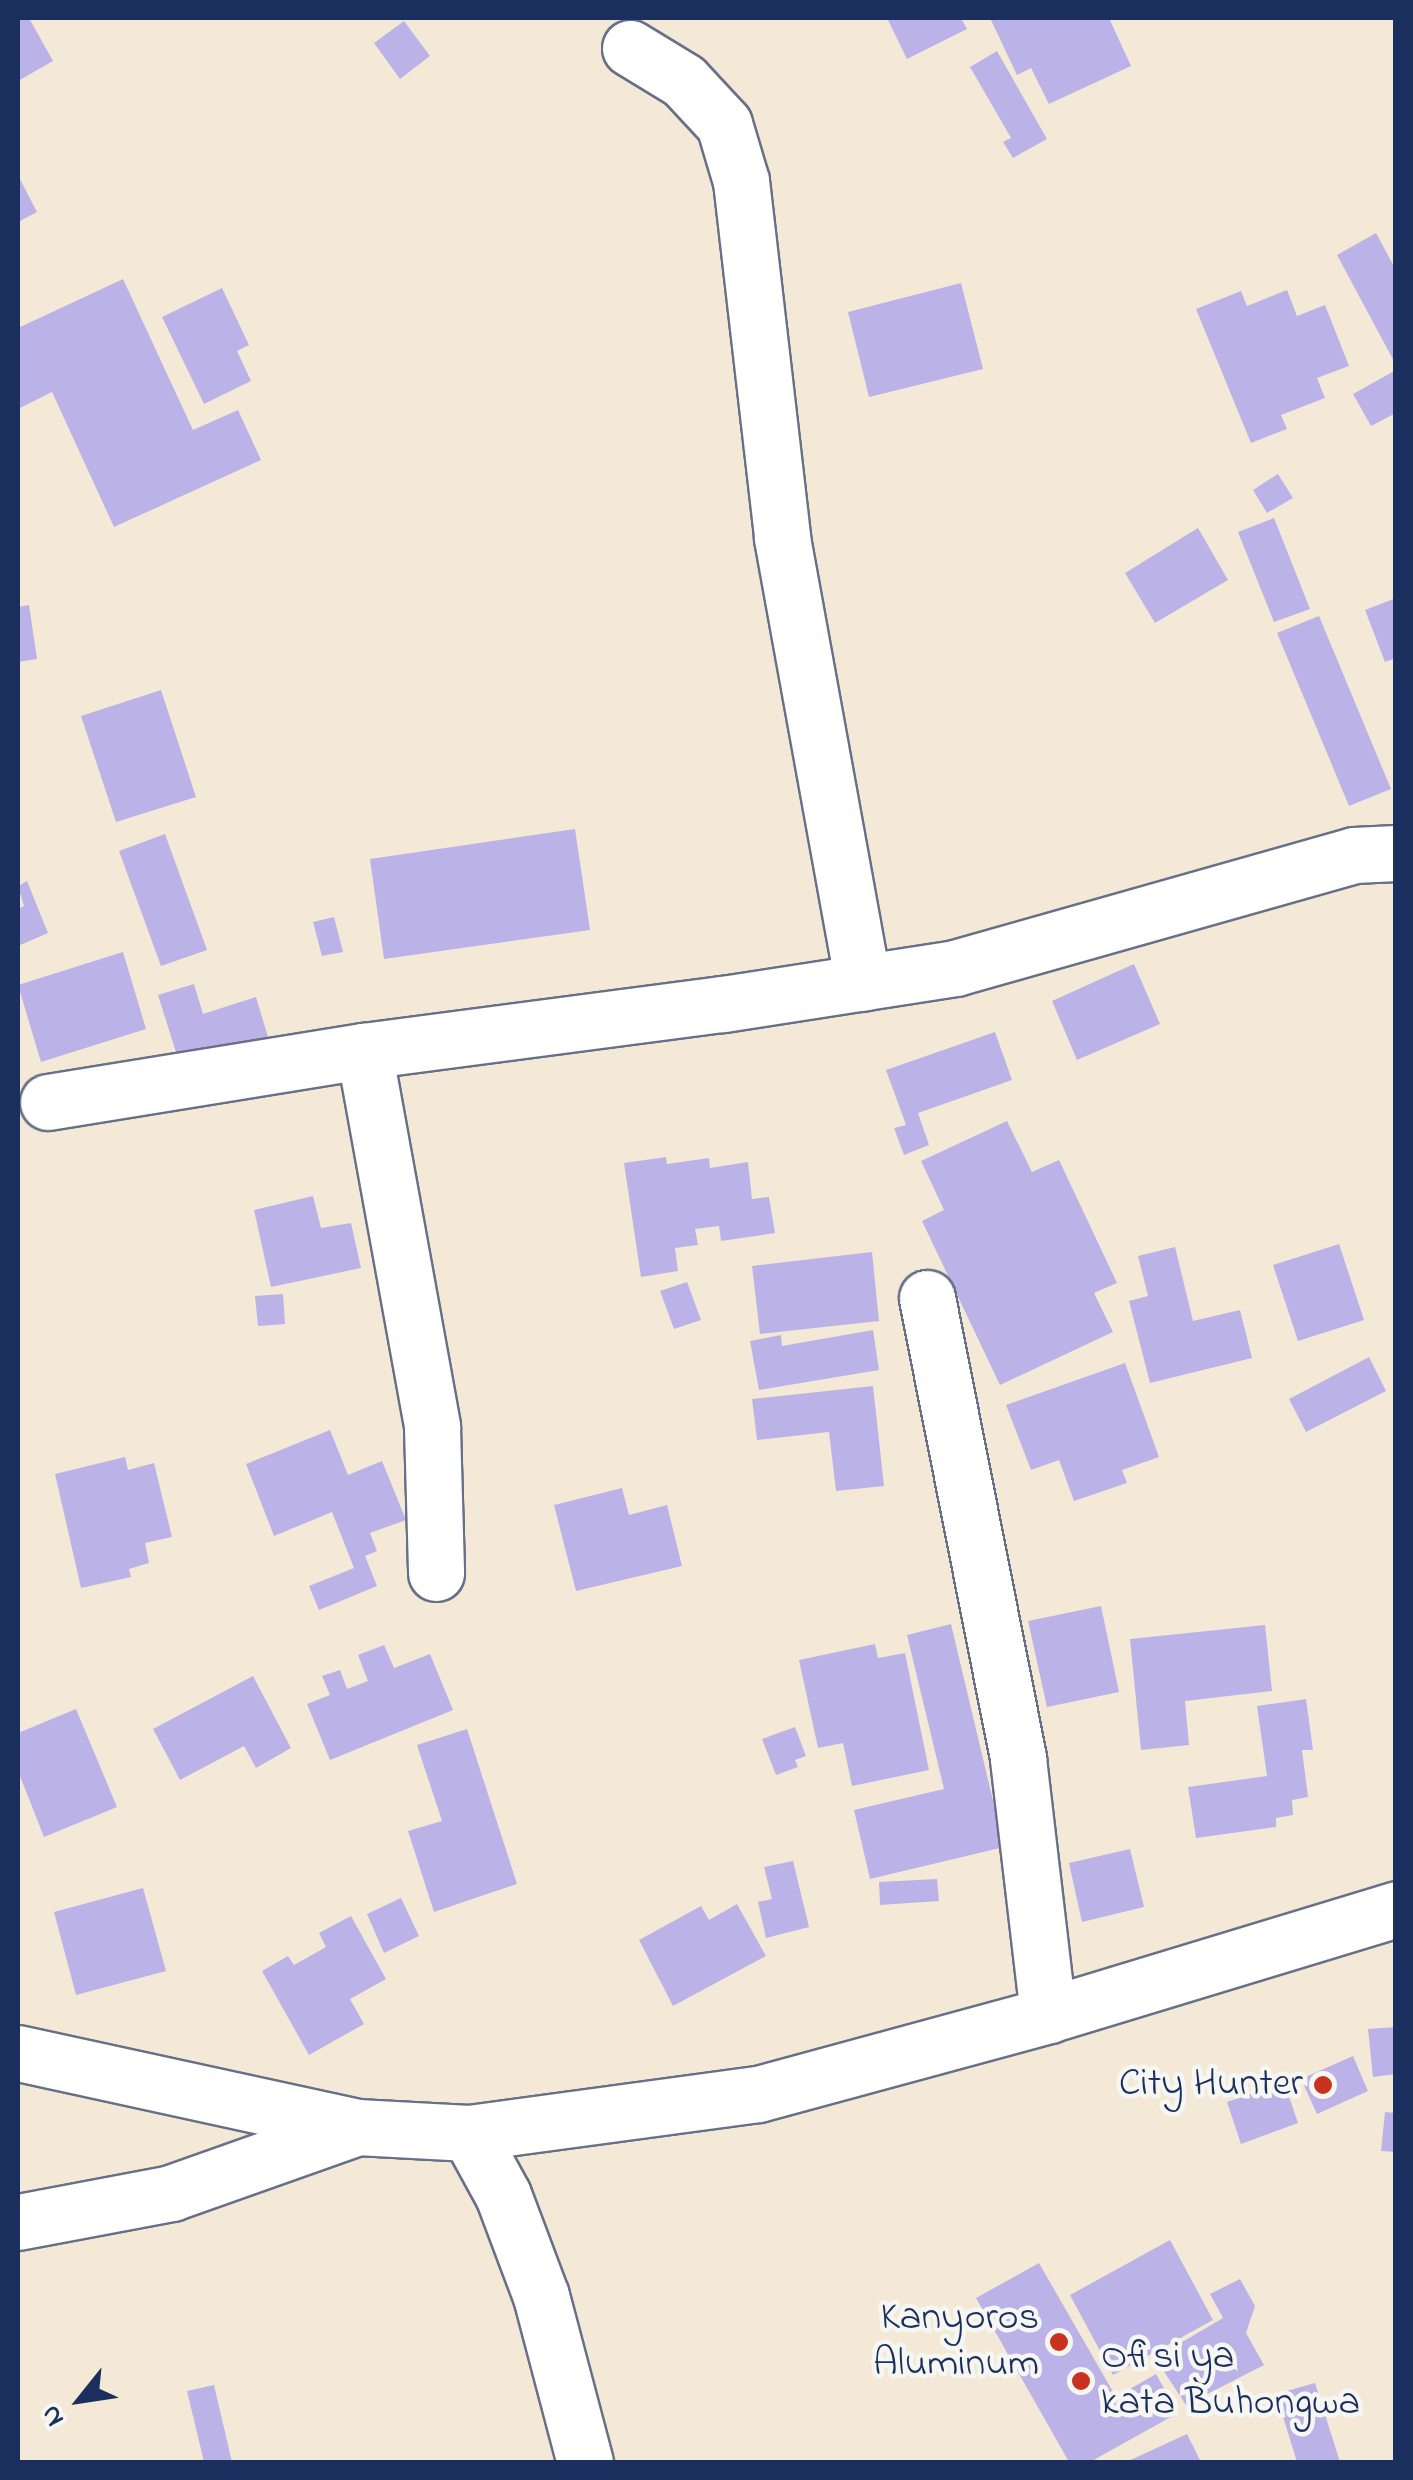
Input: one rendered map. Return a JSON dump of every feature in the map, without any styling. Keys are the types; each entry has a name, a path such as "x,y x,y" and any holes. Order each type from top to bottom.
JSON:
{"street":[{"path":"630,48 684,81 724,124 741,181 782,538 863,983"},
{"path":"48,1102 364,1051 955,968 1354,856 1396,854"},
{"path":"364,1051 432,1427 436,1573"},
{"path":"927,1298 1018,1759 1048,2014"},
{"path":"18,2053 357,2127 469,2133 758,2094 1048,2014 1396,1909"},
{"path":"18,2222 171,2193 357,2127"},
{"path":"469,2133 503,2194 541,2296 585,2462"}],"building":[{"path":"29,18 53,61 18,81 18,20"},
{"path":"887,18 961,18 967,29 907,59"},
{"path":"990,18 1109,18 1131,66 1049,104 1031,68 1017,75"},
{"path":"404,21 430,56 400,79 374,43"},
{"path":"997,51 1047,139 1013,158 1003,142 1011,138 970,67"},
{"path":"18,180 37,212 18,222"},
{"path":"1376,233 1396,270 1396,365 1337,255"},
{"path":"123,279 193,430 238,410 261,460 114,527 52,392 18,409 18,328"},
{"path":"961,283 983,369 869,397 848,312"},
{"path":"222,288 249,345 237,351 251,381 204,404 162,317"},
{"path":"1287,290 1297,316 1325,305 1349,366 1317,378 1325,398 1281,415 1287,429 1251,443 1196,309 1241,291 1247,306"},
{"path":"1396,370 1396,413 1371,426 1353,394"},
{"path":"1278,474 1293,498 1267,513 1253,490"},
{"path":"1274,518 1310,609 1274,622 1238,532"},
{"path":"1198,528 1228,580 1155,623 1125,573"},
{"path":"1396,598 1396,658 1385,662 1365,610"},
{"path":"29,605 37,659 18,662 18,607"},
{"path":"1319,616 1391,789 1349,806 1277,633"},
{"path":"161,690 196,797 116,822 81,716"},
{"path":"575,829 590,930 384,959 370,859"},
{"path":"165,834 207,950 161,966 119,851"},
{"path":"27,881 48,933 18,946 18,909 24,906 18,886"},
{"path":"334,917 343,952 322,956 313,922"},
{"path":"123,952 146,1029 41,1062 18,985"},
{"path":"1134,964 1160,1024 1077,1060 1052,1001"},
{"path":"194,984 203,1014 256,997 268,1037 180,1065 158,995"},
{"path":"995,1032 1012,1080 918,1113 929,1145 904,1155 894,1128 906,1125 886,1070"},
{"path":"1007,1121 1032,1172 1059,1160 1117,1283 1094,1293 1113,1332 1000,1385 922,1221 944,1210 921,1161"},
{"path":"666,1157 667,1164 709,1158 710,1168 748,1162 752,1199 769,1197 775,1233 721,1241 719,1226 695,1229 698,1245 675,1248 678,1271 641,1277 624,1163"},
{"path":"313,1196 321,1228 351,1223 361,1268 271,1287 254,1210"},
{"path":"1339,1244 1364,1320 1298,1341 1273,1265"},
{"path":"1175,1247 1193,1321 1240,1310 1252,1358 1150,1383 1129,1301 1148,1296 1138,1256"},
{"path":"872,1252 879,1321 760,1334 752,1266"},
{"path":"687,1282 701,1320 674,1329 660,1291"},
{"path":"283,1294 285,1324 258,1326 255,1296"},
{"path":"873,1330 879,1370 759,1390 750,1341 781,1335 782,1346"},
{"path":"1369,1357 1386,1391 1306,1432 1289,1399"},
{"path":"1125,1363 1159,1457 1122,1470 1127,1483 1074,1501 1059,1460 1031,1470 1006,1405"},
{"path":"873,1386 884,1486 836,1491 829,1432 757,1440 752,1399"},
{"path":"330,1430 348,1475 382,1461 406,1520 370,1533 377,1551 365,1556 377,1586 319,1610 309,1586 354,1568 332,1512 274,1536 246,1464"},
{"path":"125,1457 128,1470 154,1463 172,1537 145,1543 149,1563 129,1569 131,1577 81,1588 55,1474"},
{"path":"622,1488 629,1515 667,1505 682,1566 576,1591 554,1505"},
{"path":"1101,1606 1119,1692 1047,1707 1028,1621"},
{"path":"951,1624 1004,1847 870,1879 854,1810 944,1789 907,1635"},
{"path":"1265,1625 1272,1691 1185,1701 1189,1745 1141,1750 1130,1639"},
{"path":"875,1644 878,1658 905,1653 929,1770 852,1786 843,1743 818,1748 799,1660"},
{"path":"384,1645 394,1668 430,1654 453,1710 330,1760 307,1704 330,1695 322,1676 340,1670 347,1689 368,1681 358,1655"},
{"path":"253,1676 291,1748 256,1768 244,1746 180,1780 153,1729"},
{"path":"1306,1699 1313,1750 1302,1750 1308,1797 1292,1800 1293,1815 1276,1818 1276,1827 1196,1838 1188,1787 1267,1776 1257,1706"},
{"path":"76,1709 117,1807 44,1837 18,1771 18,1733"},
{"path":"795,1727 806,1756 795,1760 798,1767 776,1775 762,1739"},
{"path":"467,1729 517,1884 434,1912 408,1831 442,1821 417,1745"},
{"path":"1130,1849 1144,1907 1082,1922 1069,1863"},
{"path":"793,1861 809,1927 766,1938 758,1902 772,1899 764,1867"},
{"path":"937,1879 939,1901 880,1905 879,1882"},
{"path":"143,1888 166,1971 76,1995 54,1912"},
{"path":"401,1898 419,1936 384,1953 367,1914"},
{"path":"737,1904 766,1956 673,2006 639,1940 701,1906 709,1920"},
{"path":"351,1916 386,1979 350,1999 364,2024 309,2055 262,1971 288,1956 294,1965 326,1947 319,1933"},
{"path":"1396,2027 1396,2074 1373,2077 1368,2029"},
{"path":"1353,2056 1368,2091 1317,2114 1301,2079"},
{"path":"1284,2082 1298,2123 1241,2144 1227,2102"},
{"path":"1385,2112 1396,2113 1396,2152 1381,2151"},
{"path":"1170,2240 1213,2320 1113,2375 1070,2295"},
{"path":"1039,2263 1116,2397 1156,2374 1178,2413 1090,2462 1069,2462 976,2298"},
{"path":"1240,2279 1255,2306 1246,2333 1264,2365 1186,2405 1155,2358 1223,2318 1210,2294"},
{"path":"1315,2383 1340,2462 1297,2462 1276,2394"},
{"path":"214,2385 232,2462 204,2462 187,2391"},
{"path":"1187,2434 1201,2462 1126,2462"}],"place":[{"name":"City Hunter","path":"1323,2085"},
{"name":"Kanyoros Aluminum","path":"1059,2342"},
{"name":"Ofisi ya kata Buhongwa","path":"1081,2381"}]}
